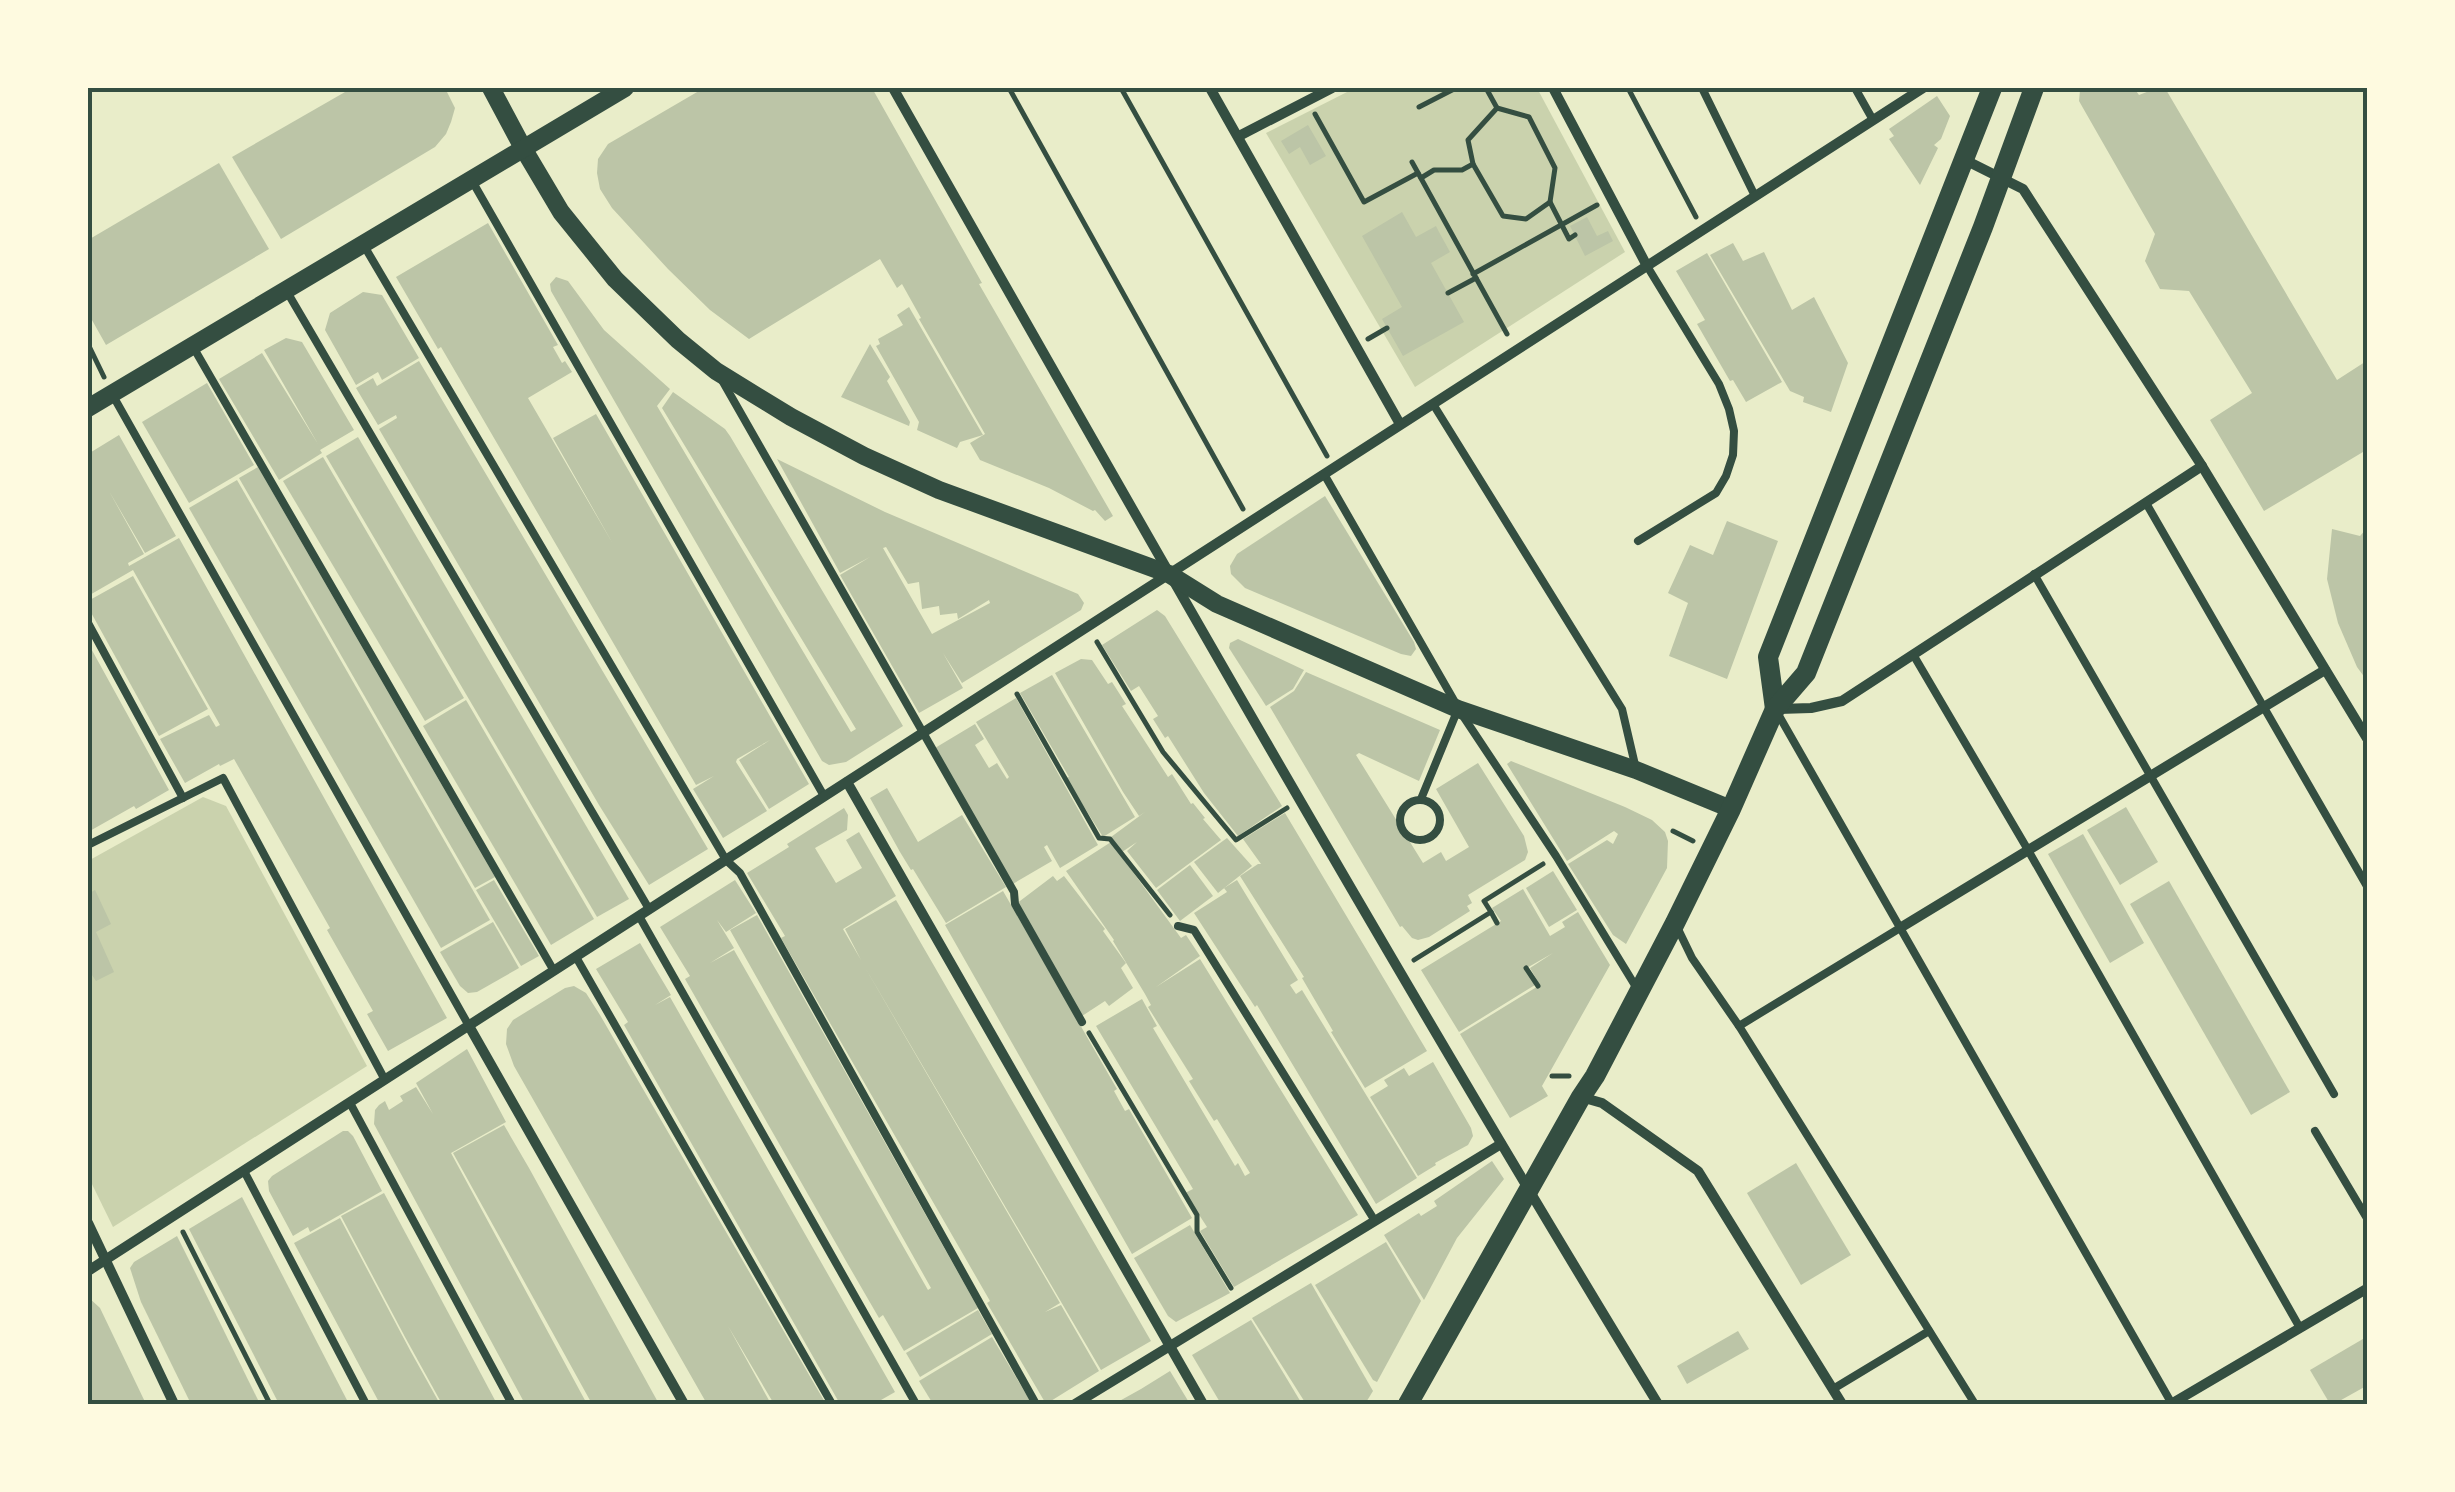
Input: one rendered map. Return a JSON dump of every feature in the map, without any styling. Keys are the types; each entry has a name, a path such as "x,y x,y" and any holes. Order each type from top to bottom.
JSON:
{"main road":[{"path":"1775,709 1768,656 1992,88"},
{"path":"1408,1404 1640,993 1775,709 1806,673 1984,228 2034,88"}],"street":[{"path":"491,88 561,212 616,279 716,371 791,417 939,490 1169,574 1217,604 1458,709 1636,770 1731,808"},
{"path":"88,408 625,88"},
{"path":"893,88 1300,800 1528,1192 1658,1404"},
{"path":"1210,88 1400,424"},
{"path":"1239,136 1332,88"},
{"path":"1553,88 1646,266"},
{"path":"88,1271 1924,88"},
{"path":"1965,160 2023,189 2202,466 2368,740"},
{"path":"1775,709 1811,708 1842,701 2202,466"},
{"path":"1900,928 2325,670"},
{"path":"847,782 1203,1404"},
{"path":"469,1026 684,1404"},
{"path":"1581,1097 1602,1103 1698,1170 1842,1404"},
{"path":"1075,1404 1501,1144"},
{"path":"88,1223 174,1404"},
{"path":"2172,1404 2368,1288"}],"lane":[{"path":"1702,88 1755,196"},
{"path":"1855,88 1873,120"},
{"path":"471,179 824,796"},
{"path":"363,244 726,860 740,873 1036,1404"},
{"path":"1638,541 1716,493 1726,476 1734,431 1719,384 1646,266"},
{"path":"286,290 644,913 916,1404"},
{"path":"192,345 554,971"},
{"path":"716,371 1014,892 1015,904 1082,1022"},
{"path":"112,393 469,1026"},
{"path":"1433,404 1622,709 1636,770"},
{"path":"1329,470 1458,709 1556,856 1640,993"},
{"path":"2146,502 2368,888"},
{"path":"2034,574 2334,1094"},
{"path":"88,623 183,798"},
{"path":"1914,656 2300,1328"},
{"path":"1422,799 1458,709"},
{"path":"1775,709 2172,1404"},
{"path":"88,846 223,778 385,1080"},
{"path":"1422,799 1438,809 1440,822 1435,834 1418,840 1405,834 1399,821 1408,803 1422,799"},
{"path":"1675,923 1692,958 1739,1026 1975,1404"},
{"path":"1178,926 1194,930 1375,1221"},
{"path":"1739,1026 1900,928"},
{"path":"576,957 832,1404"},
{"path":"350,1103 512,1404"},
{"path":"2315,1131 2368,1220"},
{"path":"244,1170 366,1404"},
{"path":"1833,1389 1929,1331"}],"path":[{"path":"1009,88 1250,522"},
{"path":"1121,88 1329,470"},
{"path":"1419,107 1456,88"},
{"path":"1486,88 1497,108 1529,117 1555,168 1550,202 1570,239 1575,236"},
{"path":"1628,88 1703,230"},
{"path":"1308,100 1364,202 1434,170 1462,170 1473,164"},
{"path":"1497,108 1468,140 1473,164 1503,216 1526,219 1550,202"},
{"path":"1321,148 1331,142"},
{"path":"1412,162 1516,350"},
{"path":"1448,294 1611,198"},
{"path":"1440,232 1448,227"},
{"path":"88,344 112,393"},
{"path":"1088,626 1163,752 1236,840 1300,800"},
{"path":"1008,678 1098,838 1110,839 1178,926"},
{"path":"1498,923 1484,901 1556,856"},
{"path":"1399,970 1491,912"},
{"path":"1526,968 1538,986"},
{"path":"1082,1022 1197,1215 1197,1232 1240,1304"},
{"path":"174,1216 270,1404"}],"green space":[{"path":"1355,88 1537,88 1625,252 1415,387 1266,133"},
{"path":"203,797 226,806 367,1066 113,1227 88,1176 88,861"}],"building":[{"path":"352,88 445,88 455,108 446,134 435,147 281,239 232,157"},
{"path":"704,88 872,88 1113,516 1105,521 1095,510 980,460 970,443 985,434 902,284 897,288 880,259 749,339 710,310 668,269 612,208 600,189 598,159 608,144"},
{"path":"2082,88 2134,88 2139,95 2165,88 2337,380 2368,360 2368,449 2264,511 2210,420 2252,393 2189,291 2160,289 2145,261 2155,234 2079,101"},
{"path":"1937,96 1950,116 1941,139 1934,145 1938,148 1920,185 1889,139 1894,136 1889,129"},
{"path":"1308,125 1326,156 1310,165 1300,147 1289,154 1281,141"},
{"path":"219,163 269,249 106,345 88,313 88,240"},
{"path":"1402,212 1416,237 1436,226 1450,252 1431,263 1464,322 1403,356 1382,319 1402,307 1362,236"},
{"path":"1587,217 1597,236 1608,231 1613,241 1585,256 1570,226"},
{"path":"488,223 558,345 553,347 562,363 565,361 572,372 528,398 613,544 553,438 596,414 809,784 769,809 739,760 770,740 737,759 767,811 723,838 693,789 714,776 696,785 441,347 438,349 396,277"},
{"path":"1733,243 1743,261 1764,252 1792,310 1814,297 1848,363 1831,412 1803,402 1804,397 1790,391 1710,255"},
{"path":"1707,253 1782,382 1746,402 1697,324 1705,320 1676,271"},
{"path":"556,277 568,281 604,330 670,389 657,406 851,732 856,729 662,408 673,392 730,436 903,726 846,762 829,765 822,761 551,291 550,284"},
{"path":"363,292 382,295 419,358 382,380 378,372 356,385 325,330 330,313"},
{"path":"909,307 983,435 960,442 957,448 917,430 919,422 876,346 880,344 878,339 903,325 897,315"},
{"path":"286,338 302,342 354,430 279,480 219,379 262,353 318,444 264,350"},
{"path":"870,344 890,377 887,381 909,426 841,397"},
{"path":"419,361 708,849 649,885 379,429 396,415 378,425 356,388 373,378 377,386"},
{"path":"207,383 254,465 189,503 142,422"},
{"path":"119,435 176,536 145,553 109,491 144,554 129,566 179,538 447,1018 388,1051 367,1014 373,1011 327,930 330,928 234,759 185,783 160,739 209,715 216,727 220,725 133,570 88,596 88,454"},
{"path":"358,437 629,899 597,917 326,456"},
{"path":"323,457 464,698 425,721 283,481"},
{"path":"777,459 885,512 1078,594 1084,603 1081,610 962,683 943,653 963,688 919,713 840,575 870,557 840,573","holes":["886,547 908,584 919,582 922,609 939,606 940,615 957,613 958,619 989,600 990,603 932,634 883,548"]},
{"path":"258,467 495,877 475,888 239,478"},
{"path":"237,480 490,920 441,948 189,508"},
{"path":"1325,496 1414,642 1416,649 1411,656 1245,588 1231,574 1230,566 1237,554"},
{"path":"1727,521 1778,541 1727,679 1669,656 1688,603 1668,593 1690,545 1713,555"},
{"path":"2368,527 2368,682 2357,667 2338,623 2327,579 2332,529 2360,536"},
{"path":"133,576 208,709 159,736 88,607 88,601"},
{"path":"1157,610 1165,616 1282,806 1238,836 1204,793 1168,736 1165,738 1153,719 1158,716 1139,686 1131,691 1102,645"},
{"path":"1238,639 1304,670 1293,689 1266,706 1229,648"},
{"path":"88,643 169,790 88,832"},
{"path":"1081,659 1092,660 1108,684 1112,682 1126,704 1122,706 1168,777 1172,774 1221,840 1156,888 1127,851 1137,842 1122,852 1111,837 1145,812 1139,816 1123,792 1055,673"},
{"path":"1306,672 1440,730 1419,781 1356,755 1423,863 1441,852 1446,861 1469,847 1436,789 1478,763 1524,836 1528,852 1525,860 1468,895 1470,911 1429,937 1412,938 1400,927 1270,707 1294,691"},
{"path":"1052,675 1135,817 1103,837 1020,693"},
{"path":"1016,698 1098,845 1060,868 1047,845 1044,847 1052,861 1011,885 935,748 975,724 984,739 975,745 989,768 997,763 1007,779 976,722"},
{"path":"466,700 594,919 551,945 423,726"},
{"path":"1511,761 1625,807 1652,820 1665,832 1667,868 1626,944 1613,935 1568,864 1607,840 1613,844 1618,834 1614,831 1567,861 1507,764"},
{"path":"887,788 918,842 962,815 1006,887 946,923 870,798"},
{"path":"2126,807 2158,862 2120,885 2087,830"},
{"path":"844,808 848,815 847,830 815,848 836,883 862,868 846,840 859,832 896,896 843,929 861,960 845,929 896,900 1151,1341 1101,1370 863,964 1060,1303 1045,1312 1061,1305 1099,1371 1046,1404 747,873"},
{"path":"1285,813 1427,1051 1365,1088 1304,977 1240,876 1261,864 1243,839"},
{"path":"2083,834 2144,943 2110,963 2048,854"},
{"path":"1227,838 1252,866 1218,893 1194,862"},
{"path":"1111,842 1181,938 1186,935 1200,956 1156,987 1200,959 1358,1215 1234,1287 1200,1231 1207,1227 1185,1193 1193,1189 1096,1026 1142,999 1157,1026 1153,1028 1235,1166 1238,1163 1245,1176 1250,1173 1189,1081 1193,1079 1148,1007 1151,1005 1114,940 1066,871"},
{"path":"1190,865 1213,896 1180,921 1157,890"},
{"path":"1553,871 1577,910 1549,927 1526,888"},
{"path":"1053,876 1057,881 1064,876 1105,929 1126,963 1121,968 1133,988 1109,1006 1105,1001 1082,1016 1016,904"},
{"path":"494,880 539,956 521,966 476,890"},
{"path":"735,880 756,913 726,932 717,920 734,948 710,963 734,950 928,1290 931,1288 730,930 757,915 978,1308 904,1351 883,1315 879,1318 846,1261 685,979 690,976 660,927"},
{"path":"1237,880 1298,980 1290,985 1296,994 1302,990 1417,1178 1376,1204 1257,1005 1194,913 1227,892 1224,888"},
{"path":"2169,881 2290,1092 2251,1115 2130,904"},
{"path":"1523,889 1550,936 1578,912 1610,965 1542,1086 1548,1096 1510,1118 1460,1034 1540,985 1530,968 1553,953 1525,969 1535,985 1459,1032 1421,970 1501,921 1492,908"},
{"path":"95,890 111,924 96,932 114,972 96,981 88,969 88,894"},
{"path":"1003,891 1117,1089 1114,1091 1125,1111 1129,1109 1192,1218 1132,1254 945,925"},
{"path":"493,922 519,968 477,992 468,993 440,952"},
{"path":"640,943 671,995 655,1005 670,997 895,1392 874,1404 840,1404 624,1025 628,1022 596,969"},
{"path":"574,986 586,993 600,1015 826,1404 774,1404 728,1326 771,1404 707,1404 514,1066 506,1044 507,1029 513,1020"},
{"path":"467,1049 506,1122 451,1153 587,1404 525,1404 374,1124 379,1105 385,1101 389,1110 403,1101 400,1096 416,1087 433,1114 416,1083"},
{"path":"1433,1062 1473,1136 1468,1145 1418,1176 1370,1097 1388,1086 1384,1080 1404,1068 1409,1076"},
{"path":"504,1125 659,1404 592,1404 453,1153"},
{"path":"343,1131 353,1136 382,1191 310,1232 308,1227 293,1236 269,1191 268,1181"},
{"path":"1492,1161 1504,1179 1457,1238 1424,1300 1384,1235 1437,1206 1434,1201"},
{"path":"1796,1163 1851,1255 1801,1285 1747,1193"},
{"path":"384,1193 497,1404 442,1404 405,1337 341,1216"},
{"path":"242,1197 349,1404 279,1404 189,1229"},
{"path":"340,1218 440,1404 380,1404 294,1243"},
{"path":"1190,1225 1230,1293 1176,1322 1168,1316 1134,1258"},
{"path":"177,1236 260,1404 191,1404 141,1302 130,1268"},
{"path":"1386,1242 1421,1301 1377,1382 1315,1285"},
{"path":"1311,1283 1373,1391 1365,1404 1306,1404 1252,1318"},
{"path":"88,1297 100,1308 146,1404 88,1404"},
{"path":"978,1310 992,1334 920,1377 906,1353"},
{"path":"1251,1320 1302,1404 1221,1404 1192,1355"},
{"path":"1738,1331 1749,1349 1687,1384 1677,1366"},
{"path":"2368,1336 2368,1385 2330,1404 2310,1370"},
{"path":"992,1337 1032,1404 933,1404 919,1381"},
{"path":"1170,1371 1190,1404 1114,1404 1141,1389"}]}
